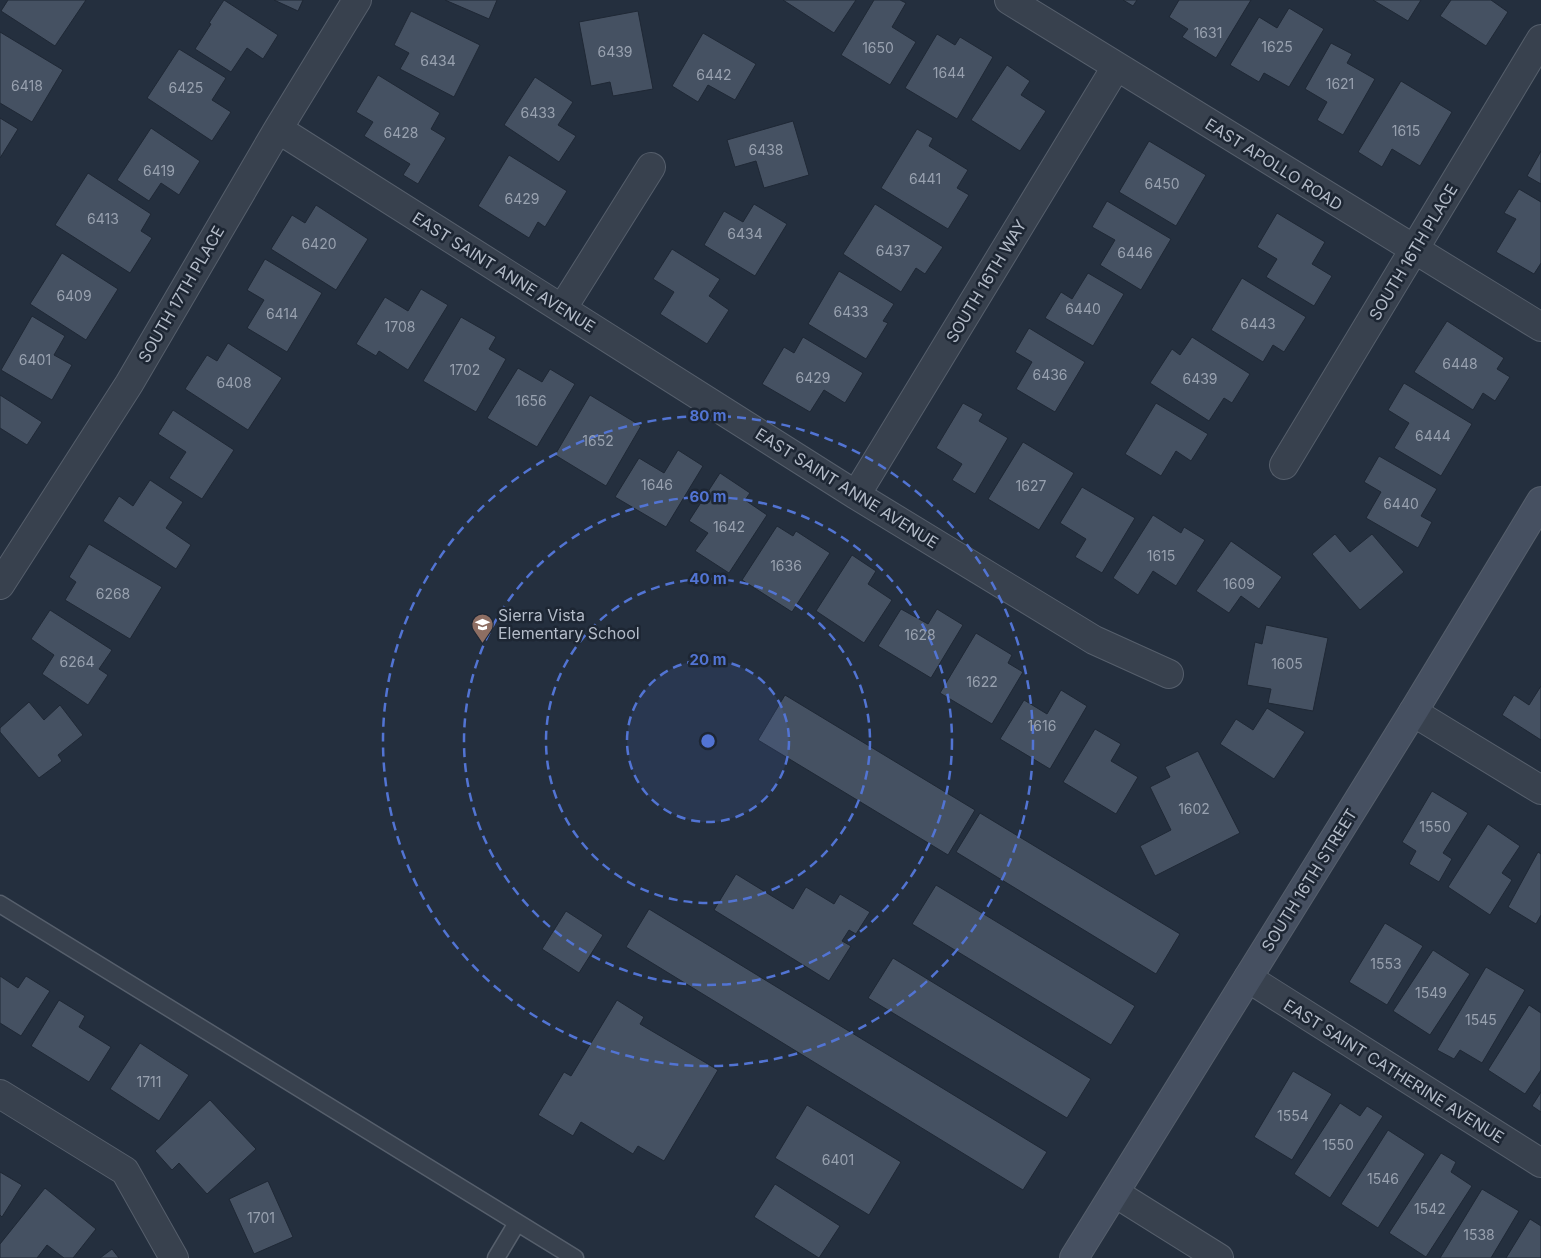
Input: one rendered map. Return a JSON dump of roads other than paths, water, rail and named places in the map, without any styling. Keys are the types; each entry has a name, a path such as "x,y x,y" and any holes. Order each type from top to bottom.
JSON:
{"main road":[{"name":"SOUTH 16TH STREET","path":"1074,1258 1541,501"}],"street":[{"name":"SOUTH 17TH PLACE","path":"0,584 129,384 278,129 357,0"},
{"name":"EAST APOLLO ROAD","path":"1009,0 1541,327"},
{"name":"SOUTH 16TH PLACE","path":"1284,465 1541,39"},
{"name":"SOUTH 16TH WAY","path":"856,495 1116,67"},
{"name":"EAST SAINT ANNE AVENUE","path":"278,129 856,495 1094,640 1169,674"},
{"path":"562,309 651,166"},
{"path":"1412,712 1541,790"},
{"name":"EAST SAINT CATHERINE AVENUE","path":"1248,978 1541,1163"},
{"path":"0,1094 125,1171 174,1258"},
{"path":"1115,1193 1219,1258"}],"lane":[{"path":"0,904 575,1258"},
{"path":"496,1258 517,1223"}],"place":[{"name":"Sierra Vista Elementary School","path":"482,643"}]}
